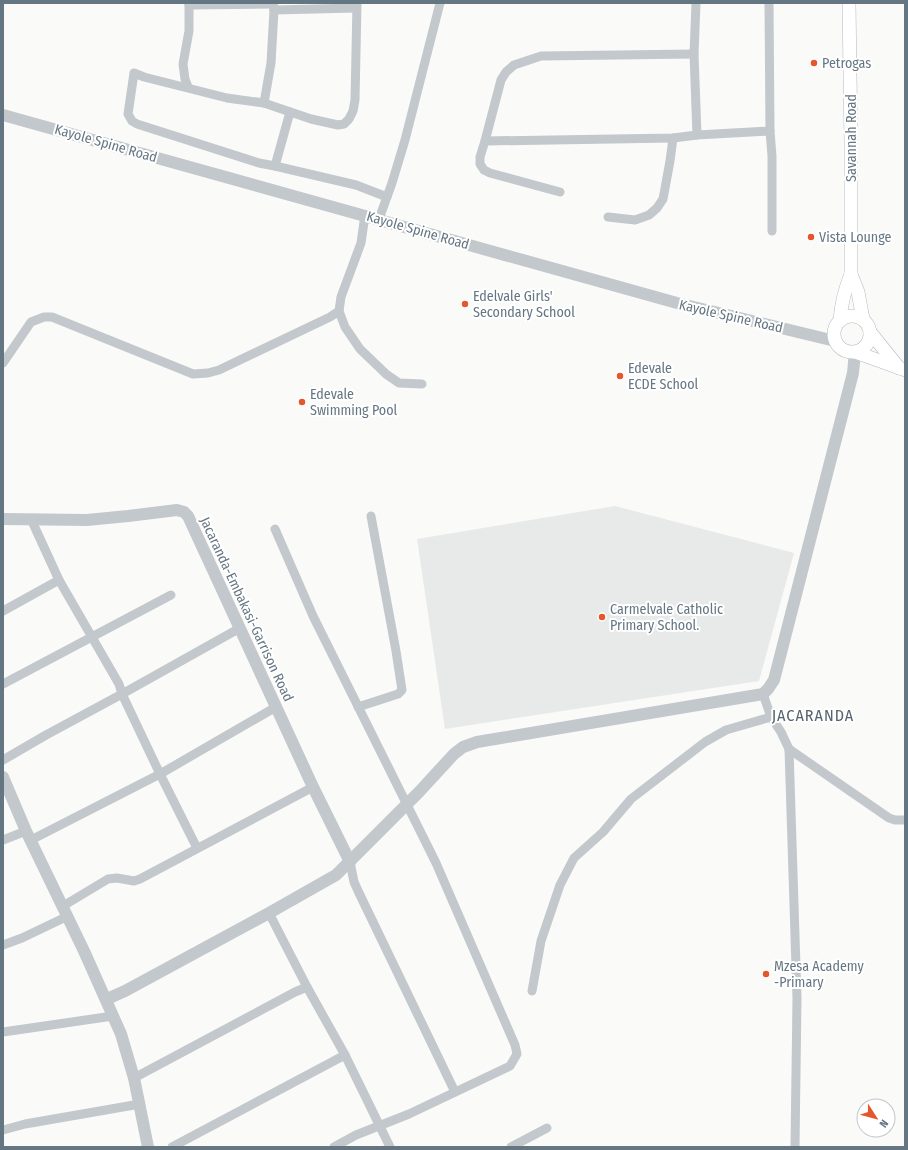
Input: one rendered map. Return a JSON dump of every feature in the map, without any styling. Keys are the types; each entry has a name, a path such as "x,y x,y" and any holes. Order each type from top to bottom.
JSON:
{"main road":[{"name":"Savannah Road","path":"840,321 842,299 851,274 849,3"},
{"name":"Savannah Road","path":"851,274 858,292 863,319"},
{"path":"849,316 856,316 863,319 868,325 870,332 902,369 855,352 843,350 835,341 834,330 840,321 849,316"},
{"path":"855,352 860,351 868,343 870,332"}],"street":[{"path":"379,219 413,111 440,3"},
{"path":"696,3 694,54 697,135"},
{"path":"769,3 772,230"},
{"path":"188,87 184,78 183,64 189,31 189,4 273,6 357,5 356,80 353,111 349,120 344,124 338,125 311,119 264,103 227,98 144,77 134,73 128,114 129,117 137,124 259,163 356,185 387,197"},
{"path":"264,103 271,63 273,6"},
{"path":"560,192 490,173 484,170 480,164 480,157 501,80 506,72 514,65 541,56 694,54"},
{"path":"275,166 290,112"},
{"name":"Kayole Spine Road","path":"3,115 670,301 835,341"},
{"path":"485,141 672,138 697,135 770,131"},
{"path":"608,217 635,220 649,215 657,208 663,199 670,161 672,138"},
{"path":"365,215 361,243 340,297 340,311 345,327 360,349 386,374 399,383 422,384"},
{"path":"3,363 31,322 44,317 52,317 193,374 208,373 340,311"},
{"path":"107,999 125,991 336,875 419,792 454,754 463,747 477,742 763,694 774,680 853,373 855,352"},
{"name":"Jacaranda-Embakasi-Garrison Road","path":"3,519 87,520 168,510 184,512 188,516 313,787 350,862"},
{"path":"358,707 398,694 402,690 392,628 370,516"},
{"path":"31,520 59,580 119,684 122,694 160,774 197,848"},
{"path":"275,530 313,616 407,803 445,885 515,1045 517,1054 510,1066 409,1114 356,1135 334,1147"},
{"path":"3,611 59,580"},
{"path":"3,684 171,595"},
{"path":"3,760 240,628"},
{"path":"763,694 771,717 781,732 789,749 797,998 796,1147"},
{"path":"3,840 29,836 160,774 276,707"},
{"path":"532,991 541,941 560,885 574,858 602,832 631,800 705,742 726,730 771,717"},
{"path":"789,749 889,818 895,820 905,820"},
{"path":"3,777 29,836 107,999 123,1040 134,1078 148,1147"},
{"path":"3,945 22,938 65,911 108,879 117,878 134,881 313,787"},
{"path":"350,862 354,882 455,1092"},
{"path":"268,913 345,1055 390,1147"},
{"path":"134,1078 295,992 308,987"},
{"path":"3,1032 113,1016"},
{"path":"172,1147 345,1055"},
{"path":"3,1130 25,1124 140,1104"},
{"path":"511,1147 546,1128"}],"shaded area":[{"name":"Carmelvale Catholic Primary School.","path":"615,506 794,553 759,681 445,729 417,539"}],"place":[{"name":"Petrogas","path":"814,63"},
{"name":"Vista Lounge","path":"811,237"},
{"name":"Edelvale Girls' Secondary School","path":"465,304"},
{"name":"Edevale ECDE School","path":"620,376"},
{"name":"Edevale Swimming Pool","path":"302,402"},
{"name":"Carmelvale Catholic Primary School.","path":"602,617"},
{"name":"Mzesa Academy -Primary","path":"766,974"}],"district":[{"name":"JACARANDA","path":"813,715"}]}
